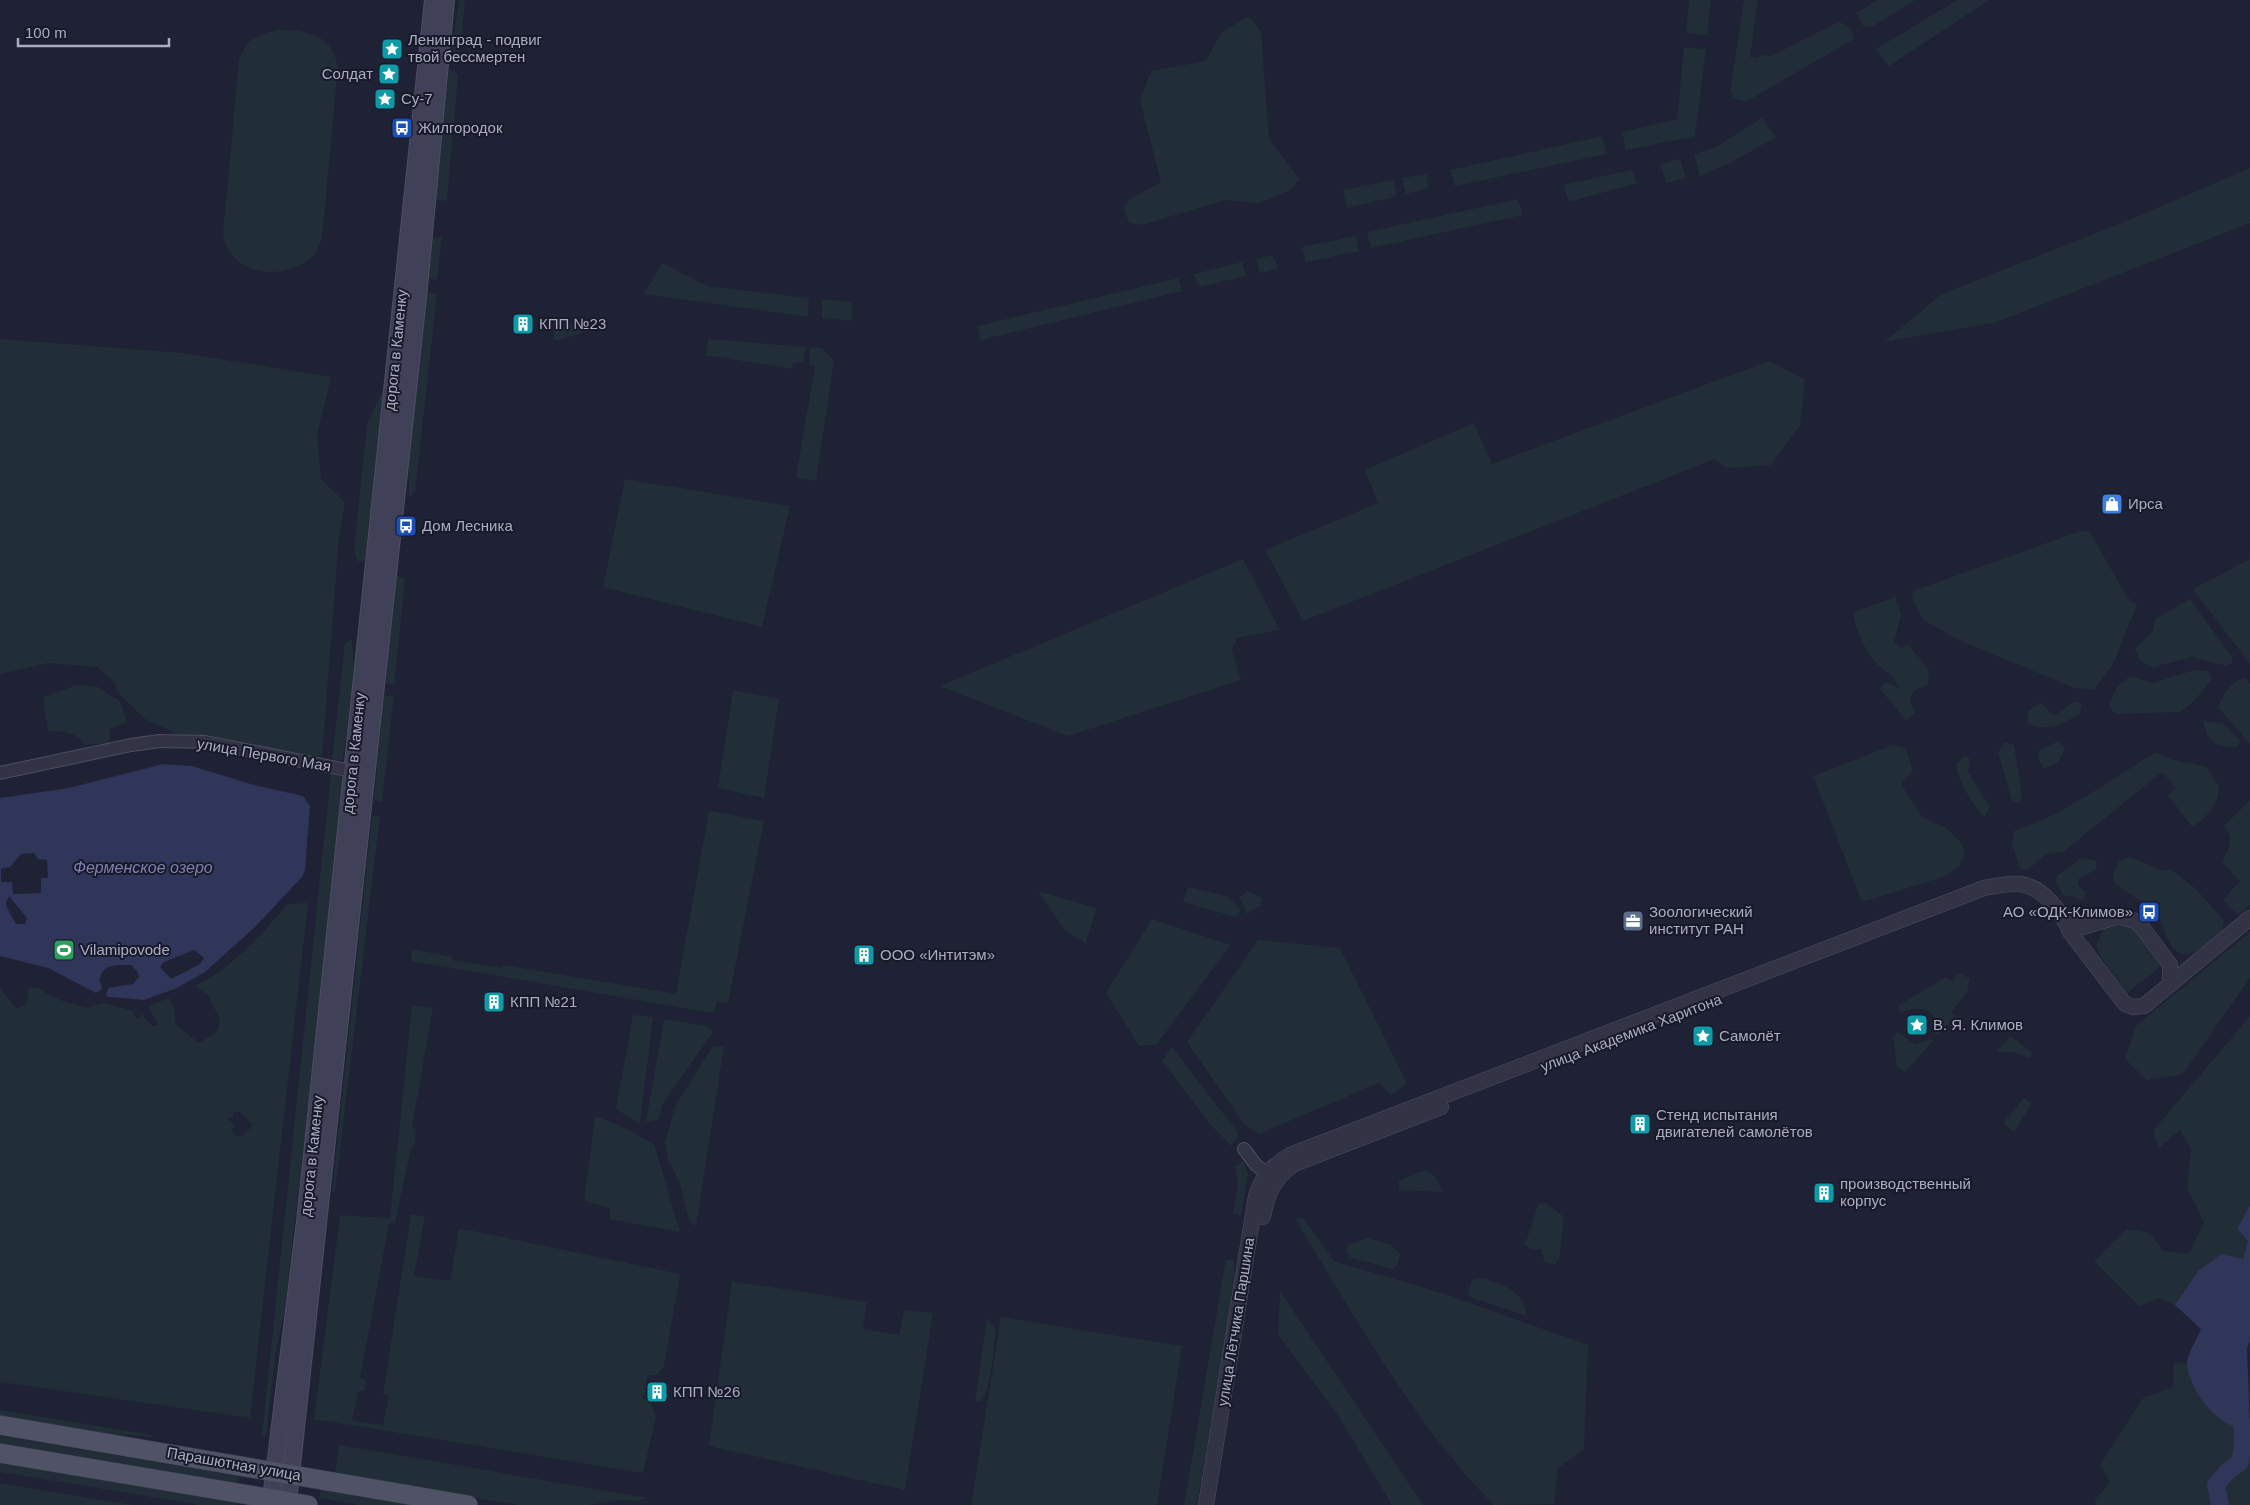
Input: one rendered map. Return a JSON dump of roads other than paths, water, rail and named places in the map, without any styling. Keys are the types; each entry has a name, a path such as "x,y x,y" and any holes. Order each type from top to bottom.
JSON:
{"main road":[{"name":"дорога в Каменку","path":"283,1473 306,1220 433,0"},
{"name":"дорога в Каменку","path":"279,1503 419,286 446,0"},
{"name":"Парашютная улица","path":"0,1425 468,1505"},
{"name":"Парашютная улица","path":"0,1453 279,1503 308,1505"}],"street":[{"name":"улица Первого Мая","path":"0,773 131,744 160,741 205,742 352,771"},
{"name":"улица Академика Харитона","path":"1270,1189 1276,1179 1294,1164 1984,888 2012,884 2030,886 2047,899 2066,921 2070,932 2128,1006 2144,1006 2250,918"},
{"path":"2066,921 2082,927 2099,924 2119,916 2135,921 2141,926 2170,965 2178,969 2188,968"},
{"path":"2092,959 2090,951 2091,938 2099,924"},
{"path":"2170,965 2170,984"},
{"name":"улица Академика Харитона","path":"1266,1172 1283,1159 1316,1144 1743,985"},
{"path":"1244,1149 1256,1165 1266,1172"},
{"name":"улица Лётчика Паршина","path":"1206,1505 1256,1196 1266,1172"},
{"name":"улица Лётчика Паршина","path":"1216,1505 1266,1202 1270,1189"}],"water":[{"name":"Ферменское озеро","path":"163,764 192,766 254,785 303,796 310,806 305,870 302,877 254,928 205,972 177,988 144,1000 108,997 106,995 108,988 133,984 139,977 137,971 131,965 112,966 102,973 100,980 102,989 96,993 48,968 0,956 0,798 69,788","holes":["34,853 38,859 47,860 48,878 41,878 41,893 13,894 12,882 1,882 1,869 10,867 21,854","9,896 27,918 25,924 16,924 6,903","194,950 204,958 200,964 171,979 160,967 164,962"]},
{"path":"2250,1205 2250,1341 2247,1348 2250,1427 2239,1428 2218,1417 2200,1398 2189,1375 2187,1361 2201,1329 2175,1305 2198,1271 2221,1254 2243,1259 2248,1241 2237,1229"}],"waterway":[{"path":"2220,1505 2216,1485 2226,1473 2240,1462 2242,1454 2243,1434 2237,1406"}],"place":[{"name":"Ленинград - подвиг твой бессмертен","path":"392,49"},
{"name":"Солдат","path":"389,74"},
{"name":"Су-7","path":"385,99"},
{"name":"Жилгородок","path":"402,128"},
{"name":"КПП №23","path":"523,324"},
{"name":"Ирса","path":"2112,504"},
{"name":"Дом Лесника","path":"406,526"},
{"name":"АО «ОДК-Климов»","path":"2149,912"},
{"name":"Зоологический институт РАН","path":"1633,921"},
{"name":"Vilamipovode","path":"64,950"},
{"name":"ООО «Интитэм»","path":"864,955"},
{"name":"КПП №21","path":"494,1002"},
{"name":"В. Я. Климов","path":"1917,1025"},
{"name":"Самолёт","path":"1703,1036"},
{"name":"Стенд испытания двигателей самолётов","path":"1640,1124"},
{"name":"производственный корпус","path":"1824,1193"},
{"name":"КПП №26","path":"657,1392"}]}
